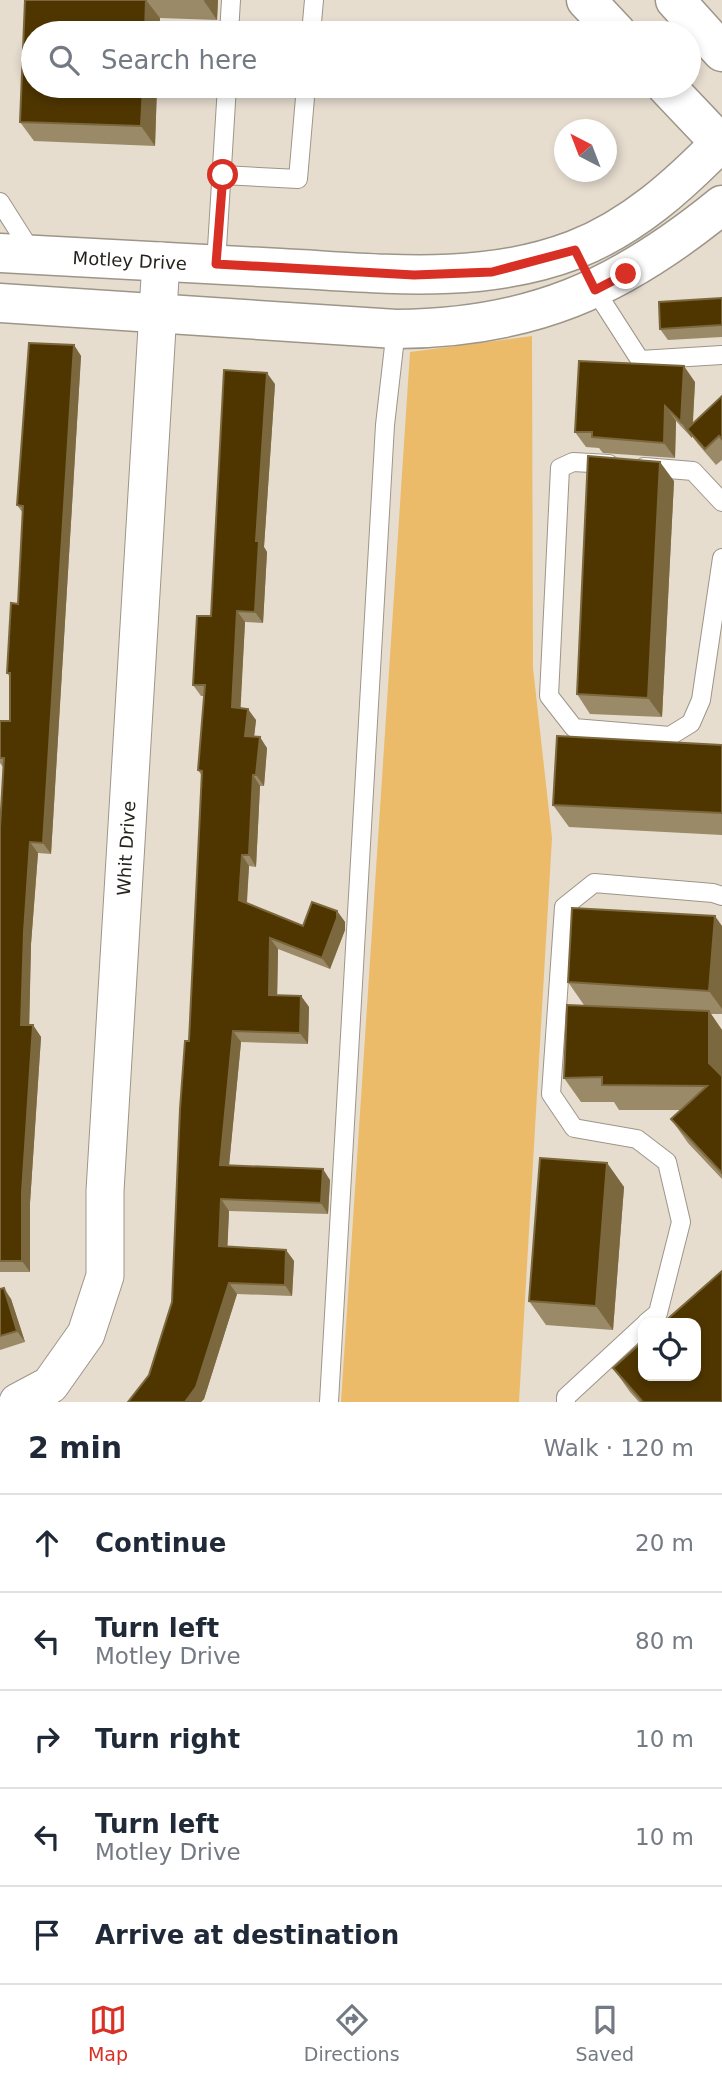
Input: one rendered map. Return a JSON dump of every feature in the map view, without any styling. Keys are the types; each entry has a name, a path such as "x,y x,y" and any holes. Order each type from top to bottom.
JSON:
{"main road":[{"path":"586,0 606,21"},
{"path":"675,0 694,21"},
{"path":"701,29 722,52"},
{"path":"678,98 721,143"},
{"name":"Motley Drive","path":"17,254 414,275 492,272 575,250 657,203 721,143"},
{"path":"0,303 396,330 436,329 510,318 559,305 595,290 654,256 722,205"},
{"path":"575,250 595,290"}],"street":[{"name":"Whit Drive","path":"18,1402 50,1385 86,1334 105,1276 106,1177 161,261"}],"lane":[{"path":"230,21 231,0"},
{"path":"312,21 314,0"},
{"path":"216,264 226,98"},
{"path":"223,175 298,179 305,98"},
{"path":"0,202 17,254"},
{"path":"595,290 640,360 722,355"},
{"path":"329,1402 384,438 396,330"},
{"path":"722,502 693,471 573,462 560,468 549,696 574,728 670,736 691,723 701,701 722,558"},
{"path":"653,1318 658,1313 681,1222 667,1162 637,1139 574,1128 551,1094 563,1017 564,907 594,883 722,896"},
{"path":"566,1402 566,1397 638,1331"}],"shaded area":[{"path":"532,336 533,668 552,838 519,1402 341,1402 410,352"}],"building":[{"path":"25,0 146,0 145,21 24,21"},
{"path":"21,98 142,98 141,126 20,122"},
{"path":"722,298 722,325 660,329 659,302"},
{"path":"29,343 74,345 43,843 30,842 24,932 21,1025 33,1025 22,1192 22,1261 0,1261 0,828 4,758 0,758 0,721 10,721 10,673 7,673 11,603 18,604 23,506 17,505"},
{"path":"579,361 684,366 681,422 665,406 664,443 592,437 592,432 575,432"},
{"path":"224,370 267,373 256,541 259,541 255,612 237,611 232,707 248,709 245,736 260,737 256,775 253,775 249,855 242,855 239,900 303,926 312,902 337,911 337,918 322,958 270,938 269,995 301,996 300,1033 233,1031 220,1165 323,1169 321,1203 221,1199 219,1246 286,1250 285,1285 229,1283 196,1387 185,1402 128,1402 149,1375 172,1302 180,1109 185,1041 189,1041 202,771 198,770 205,685 193,685 197,616 211,616"},
{"path":"722,396 722,439 719,436 705,449 687,429"},
{"path":"588,456 660,462 648,698 577,694"},
{"path":"557,736 722,745 722,813 553,805"},
{"path":"572,908 715,916 709,991 568,982"},
{"path":"567,1005 709,1011 709,1063 722,1076 722,1173 671,1119 707,1086 602,1085 602,1077 564,1078"},
{"path":"540,1158 607,1163 596,1306 529,1301"},
{"path":"722,1271 722,1402 643,1402 613,1368 638,1346 638,1381 701,1381 701,1318 669,1318"},
{"path":"4,1288 17,1331 0,1336 0,1289"}],"route":[{"path":"223,175 216,264 414,275 492,272 575,250 595,290 626,274"}]}
